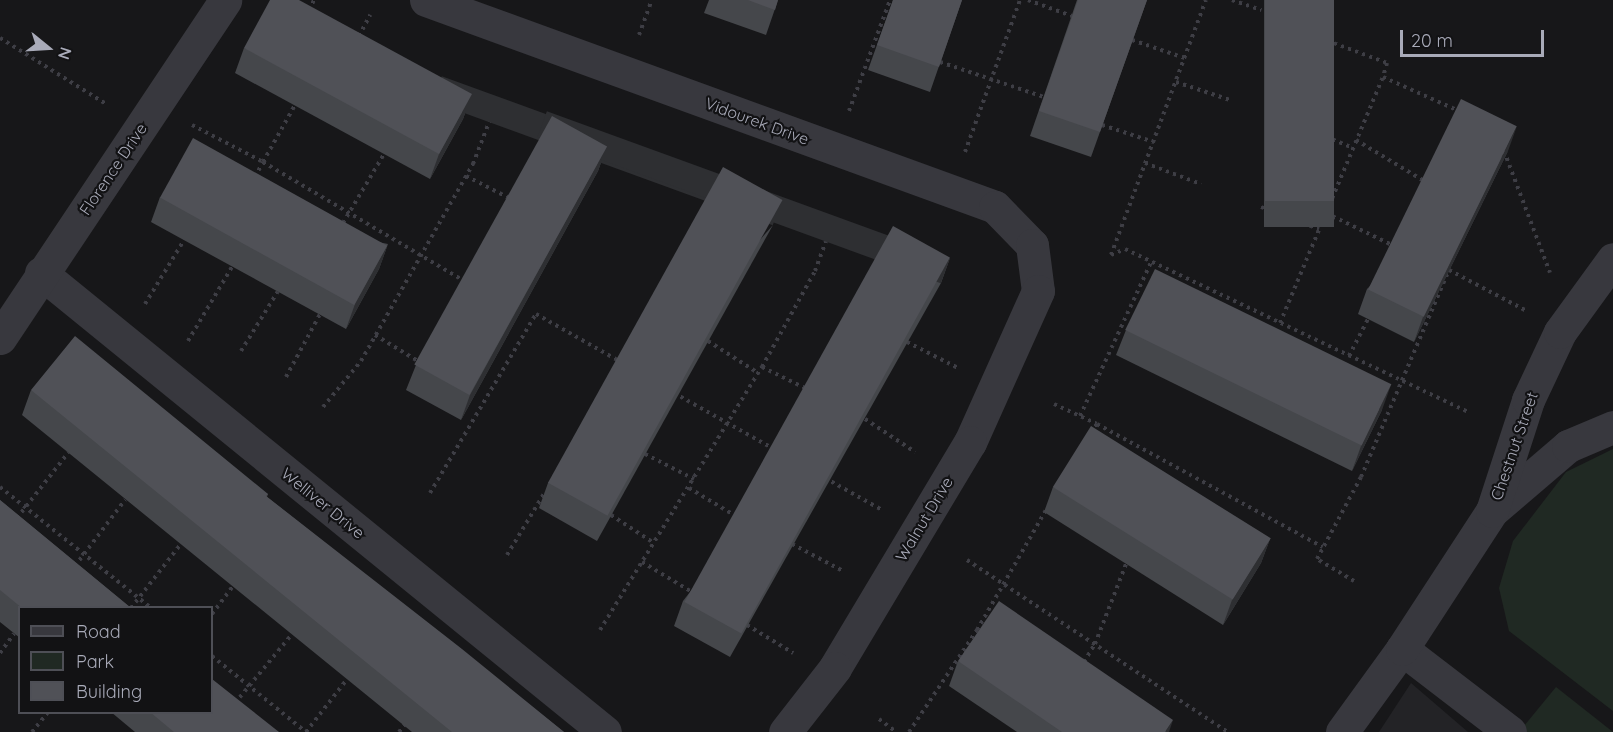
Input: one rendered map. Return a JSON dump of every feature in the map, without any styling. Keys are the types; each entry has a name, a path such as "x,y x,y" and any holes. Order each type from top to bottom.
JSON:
{"street":[{"name":"Florence Drive","path":"0,338 41,273 225,0"},
{"name":"Vidourek Drive","path":"426,0 994,207 1032,244 1038,291"},
{"name":"Chestnut Street","path":"1342,732 1402,649 1491,511 1528,400 1560,332 1613,259"},
{"name":"Welliver Drive","path":"41,273 605,732"},
{"name":"Walnut Drive","path":"785,732 835,668 970,442 1038,291"},
{"name":"Chestnut Street","path":"1491,511 1568,446 1613,427"},
{"path":"1402,649 1510,732"}],"path":[{"path":"305,21 314,0"},
{"path":"636,44 652,0"},
{"path":"846,120 890,0"},
{"path":"962,162 1020,0"},
{"path":"1028,0 1072,16"},
{"path":"1206,0 1111,255 1125,249 1468,412"},
{"path":"1232,0 1262,10"},
{"path":"354,46 370,15"},
{"path":"0,38 142,126"},
{"path":"1280,323 1387,63 1320,38"},
{"path":"1132,40 1185,58"},
{"path":"940,62 1044,97"},
{"path":"1383,76 1465,114"},
{"path":"1176,81 1230,99"},
{"path":"323,407 361,361 466,176 498,99"},
{"path":"249,187 295,105"},
{"path":"185,122 264,162 466,282"},
{"path":"1291,122 1353,148"},
{"path":"1102,125 1154,142"},
{"path":"1500,139 1554,285"},
{"path":"1356,140 1424,181"},
{"path":"338,233 384,154"},
{"path":"1145,163 1201,184"},
{"path":"466,176 512,199"},
{"path":"1261,207 1319,229"},
{"path":"1326,213 1392,245"},
{"path":"600,630 762,367 815,271 834,219"},
{"path":"142,309 184,240"},
{"path":"1080,416 1151,262"},
{"path":"185,348 232,267"},
{"path":"1354,581 1317,559 1361,477 1449,270 1534,315"},
{"path":"241,351 278,291"},
{"path":"1241,316 1245,307"},
{"path":"286,377 320,314"},
{"path":"430,493 536,314 627,366"},
{"path":"1349,356 1368,319"},
{"path":"375,335 422,363"},
{"path":"708,341 758,373"},
{"path":"907,342 962,370"},
{"path":"762,367 808,390"},
{"path":"668,389 778,452"},
{"path":"1054,404 1097,424 1323,547"},
{"path":"864,419 918,454"},
{"path":"1091,434 1097,424"},
{"path":"11,526 68,453"},
{"path":"645,454 694,479"},
{"path":"818,474 887,514"},
{"path":"0,487 149,606"},
{"path":"507,555 548,488"},
{"path":"689,488 735,515"},
{"path":"73,568 125,500"},
{"path":"909,732 1003,584 1050,504"},
{"path":"611,516 654,543"},
{"path":"792,544 849,574"},
{"path":"133,606 180,545"},
{"path":"967,560 1228,732"},
{"path":"642,562 693,592"},
{"path":"1077,672 1095,644 1126,564"},
{"path":"213,613 240,577"},
{"path":"747,625 799,657"},
{"path":"0,653 15,634"},
{"path":"228,710 292,634"},
{"path":"213,657 306,732 348,678"},
{"path":"32,732 46,714"},
{"path":"399,732 413,714"},
{"path":"879,719 896,732"}],"shaded area":[{"path":"1411,683 1468,732 1379,732"}],"green space":[{"path":"1613,449 1613,711 1509,631 1499,588 1513,541 1566,472"},
{"path":"1556,687 1613,732 1519,732"}],"building":[{"path":"270,0 299,0 472,94 439,154 244,48"},
{"path":"748,0 778,0 775,10"},
{"path":"893,0 962,0 939,67 877,45"},
{"path":"1078,0 1147,0 1100,132 1039,111"},
{"path":"1265,0 1334,0 1334,201 1265,201"},
{"path":"1461,99 1517,126 1424,317 1368,290"},
{"path":"552,116 607,147 469,395 414,364"},
{"path":"193,138 387,246 354,305 160,197"},
{"path":"723,167 782,200 607,516 548,483"},
{"path":"893,226 950,258 741,634 685,602"},
{"path":"1155,269 1391,384 1362,445 1125,330"},
{"path":"75,336 268,494 266,496 564,732 452,732 31,390"},
{"path":"1091,426 1271,538 1233,599 1053,487"},
{"path":"0,500 129,606 20,606 0,590"},
{"path":"999,601 1173,720 1165,732 1062,732 958,661"},
{"path":"213,680 279,732 174,732 152,714 213,714"}]}
